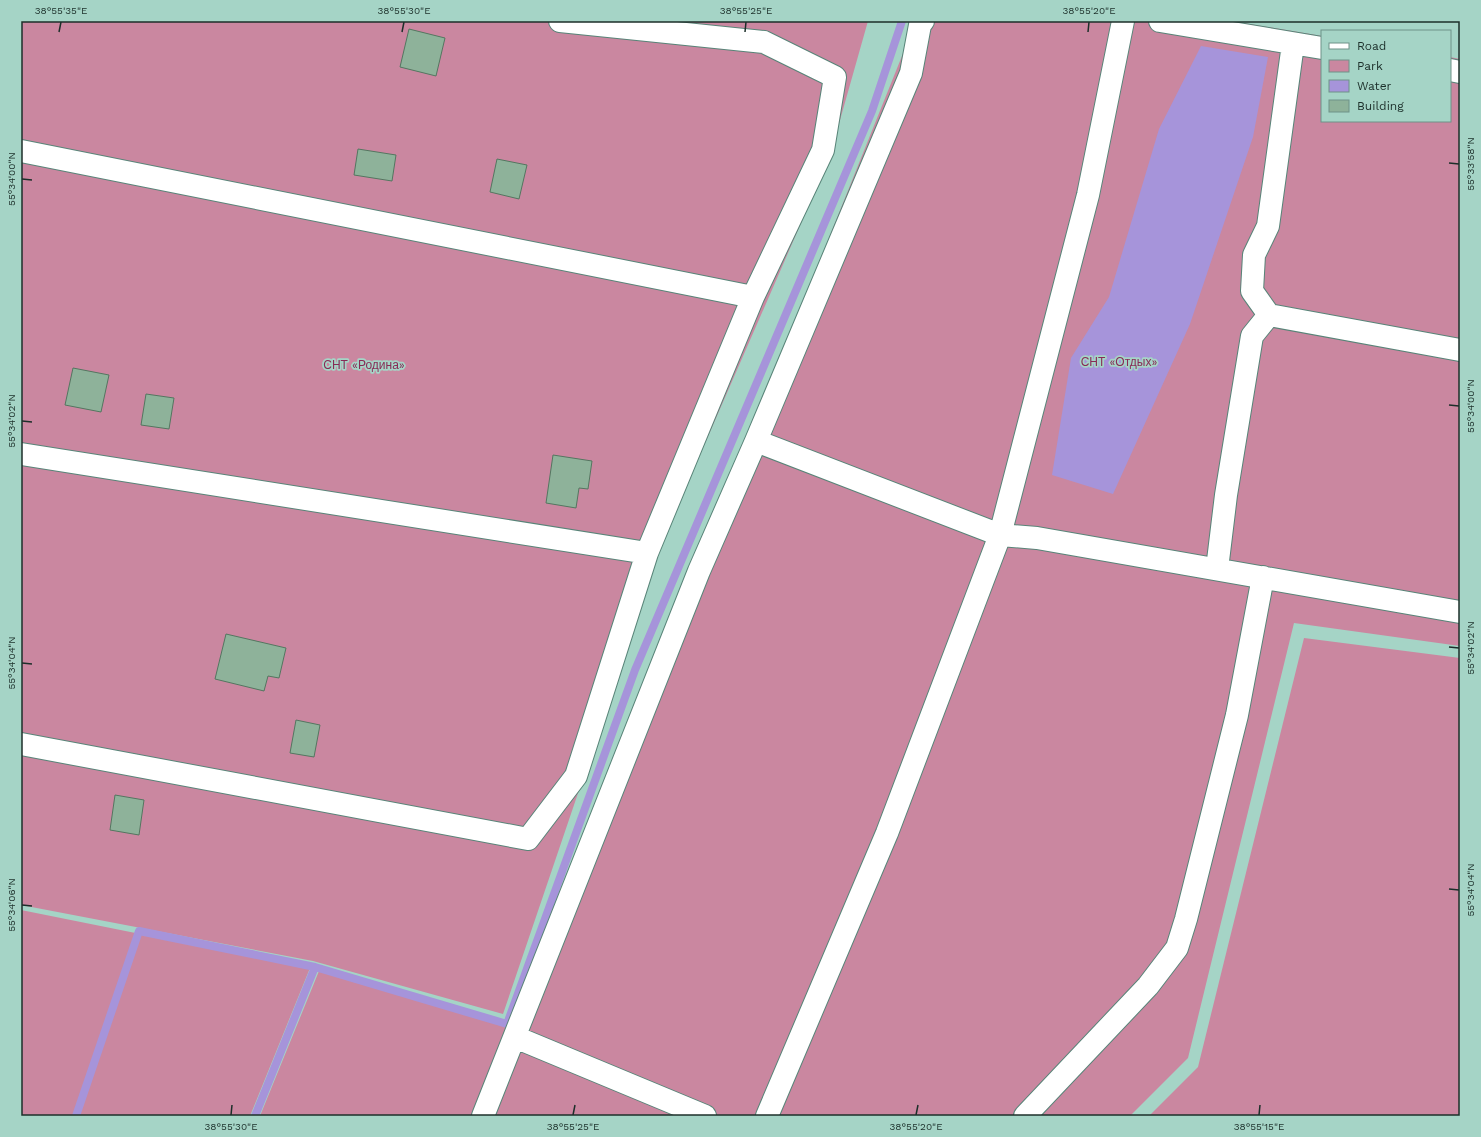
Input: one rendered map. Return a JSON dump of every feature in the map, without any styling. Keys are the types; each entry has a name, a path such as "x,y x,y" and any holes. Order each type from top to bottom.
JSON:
{"lane":[{"path":"21,744 528,839 576,776 647,553 753,297 823,150 834,77 764,42 560,21"},
{"path":"483,1116 699,570 756,441 911,73 920,25 923,21"},
{"path":"767,1116 887,833 1000,536 1088,195 1123,21"},
{"path":"1160,21 1321,48"},
{"path":"1293,44 1268,226 1254,255 1252,290 1269,315 1460,350"},
{"path":"21,151 753,297"},
{"path":"1217,569 1226,496 1252,336 1269,315"},
{"path":"756,441 1000,536 1037,538 1460,612"},
{"path":"21,454 647,553"},
{"path":"1025,1116 1148,986 1177,948 1186,919 1237,714 1263,577"},
{"path":"515,1037 705,1116"}],"green space":[{"name":"СНТ «Родина»","path":"21,21 868,21 829,159 655,558 610,699 503,1014 313,961 21,905"},
{"name":"СНТ «Отдых»","path":"916,21 1232,21 1321,36 1321,122 1451,122 1451,57 1460,59 1460,646 1294,623 1188,1058 1130,1116 260,1116 319,971 512,1028"},
{"path":"1304,638 1460,658 1460,1116 1149,1116 1198,1067"},
{"path":"21,910 310,968 250,1116 21,1116"}],"water":[{"path":"1201,46 1268,57 1253,137 1190,324 1113,494 1052,475 1071,358 1109,297 1159,129"}],"building":[{"path":"409,29 445,38 436,76 400,67"},
{"path":"358,149 396,155 392,181 354,175"},
{"path":"497,159 527,165 519,199 490,192"},
{"path":"73,368 109,375 101,412 65,405"},
{"path":"146,394 174,398 169,429 141,425"},
{"path":"553,455 592,461 588,489 579,488 576,508 546,503"},
{"path":"226,634 286,648 279,678 268,676 264,691 215,679"},
{"path":"296,720 320,725 314,757 290,753"},
{"path":"115,795 144,800 139,835 110,830"}],"waterway":[{"path":"76,1116 139,931 315,967 507,1024 635,670 872,111 902,21"},
{"path":"255,1116 315,967"}]}
